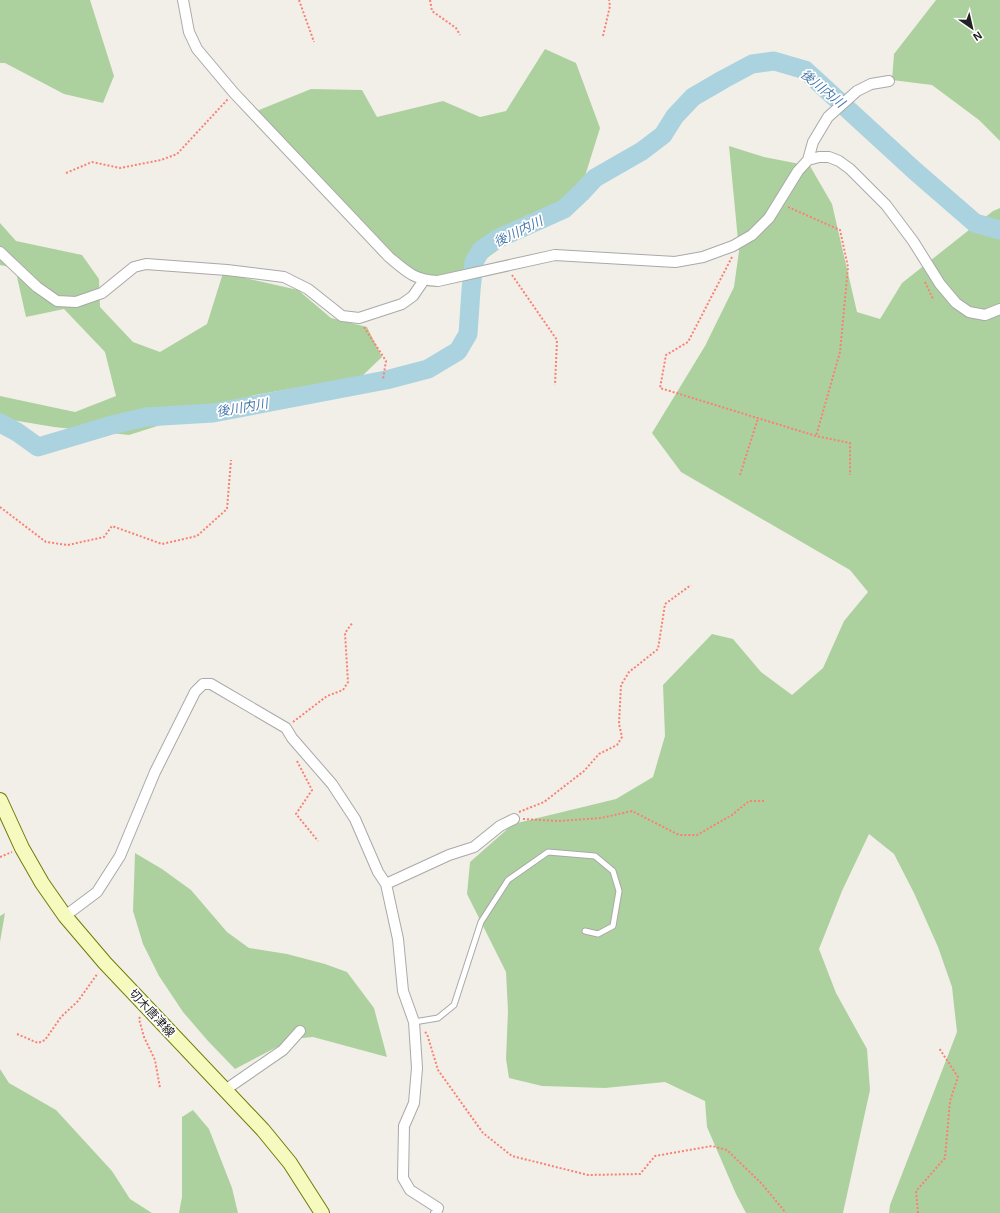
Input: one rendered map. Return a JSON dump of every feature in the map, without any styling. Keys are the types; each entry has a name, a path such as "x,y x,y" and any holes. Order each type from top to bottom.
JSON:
{"main road":[{"name":"切木唐津線","path":"0,800 22,848 42,883 65,916 105,963 263,1130 290,1164 322,1213"}],"street":[{"path":"183,0 189,32 197,49 234,92 389,257 406,272 424,280 438,281 555,255 675,262 703,257 733,246 752,235 769,218 798,171 808,160 813,142 828,118 857,91 872,84 889,81"},
{"path":"808,160 819,157 829,157 839,161 850,169 886,206 913,241 940,284 956,303 969,312 985,314 1000,309"},
{"path":"0,252 37,287 58,301 76,302 102,293 134,267 146,264 227,270 284,277 308,289 342,316 359,318 402,304 413,296 424,280"},
{"path":"65,916 97,892 120,856 155,772 195,692 203,684 211,684 286,728 292,738 332,784 355,819 378,872 386,884 398,939 403,991 414,1022 417,1068 414,1103 404,1126 403,1178 410,1190 438,1208 436,1213"},
{"path":"386,884 449,855 474,847 500,826 514,819"},
{"path":"225,1090 283,1050 300,1031"}],"lane":[{"path":"414,1022 438,1018 454,1005 481,922 508,880 548,852 595,856 613,871 620,891 613,926 598,934 585,931"}],"path":[{"path":"299,0 314,42"},
{"path":"430,0 432,11 456,28 460,36"},
{"path":"603,36 610,6 609,0"},
{"path":"66,173 92,162 120,168 161,160 177,154 234,92"},
{"path":"778,203 840,230 848,267 840,352 816,436"},
{"path":"733,246 732,256 688,342 666,355 660,388 816,436 850,443 850,475"},
{"path":"502,266 557,340 555,385"},
{"path":"359,318 386,361 383,379"},
{"path":"740,475 758,418"},
{"path":"0,507 46,542 68,545 104,537 112,526 162,544 197,536 227,509 231,460"},
{"path":"692,585 665,604 658,649 629,672 621,685 619,724 622,737 617,745 599,754 584,771 544,802 518,812 514,819 558,821 601,818 632,811 679,836 696,835 732,815 749,801 765,801"},
{"path":"286,728 327,696 343,690 348,682 345,633 353,622"},
{"path":"296,758 312,790 296,814 318,842"},
{"path":"17,1034 38,1043 45,1040 60,1017 78,1001 105,963"},
{"path":"145,1004 139,1019 144,1037 155,1060 160,1088"},
{"path":"414,1022 427,1034 438,1070 483,1133 512,1156 588,1175 640,1174 655,1156 712,1146 727,1150 762,1184 786,1213"},
{"path":"918,1213 916,1192 945,1158 950,1102 958,1077 939,1048"}],"green space":[{"path":"0,0 90,0 114,76 103,103 64,94 5,63 0,63"},
{"path":"936,0 1000,0 1000,141 979,120 932,85 892,80 894,54"},
{"path":"545,49 576,63 600,128 581,189 453,283 409,276 381,257 254,112 311,89 362,90 377,117 443,101 480,117 506,111"},
{"path":"729,146 764,157 810,166 832,204 857,312 880,319 902,283 993,211 1000,208 1000,1213 889,1213 890,1205 957,1032 952,987 938,947 914,893 894,854 869,834 842,891 819,949 836,993 867,1049 870,1090 843,1213 746,1213 736,1194 707,1127 705,1101 665,1082 605,1088 542,1086 509,1078 506,1059 508,1011 506,972 467,894 470,862 513,824 616,799 653,777 665,736 663,685 712,634 733,639 761,672 792,695 823,668 844,621 868,592 850,570 681,472 652,433 705,346 734,287 739,251"},
{"path":"0,223 16,241 82,255 99,279 100,307 133,342 160,352 207,324 223,273 298,290 331,318 367,327 382,357 361,377 255,395 129,435 54,427 0,418 0,396 75,412 116,396 105,352 64,309 26,317 15,268 0,265"},
{"path":"135,853 162,869 191,890 227,932 249,948 287,954 325,964 347,972 374,1008 387,1057 313,1037 292,1039 235,1069 183,1012 159,976 143,944 133,911"},
{"path":"5,913 0,942 0,916"},
{"path":"0,1069 9,1083 56,1110 112,1171 130,1199 152,1213 0,1213"},
{"path":"193,1110 209,1129 232,1188 238,1213 179,1213 182,1197 182,1117"}],"waterway":[{"name":"後川内川","path":"0,423 17,432 38,447 112,425 146,417 213,413 386,380 428,369 458,351 468,334 474,262 481,250 497,239 564,209 595,178 642,151 663,135 675,116 693,97 752,64 774,61 805,70 915,171 975,223 1000,230"}]}
